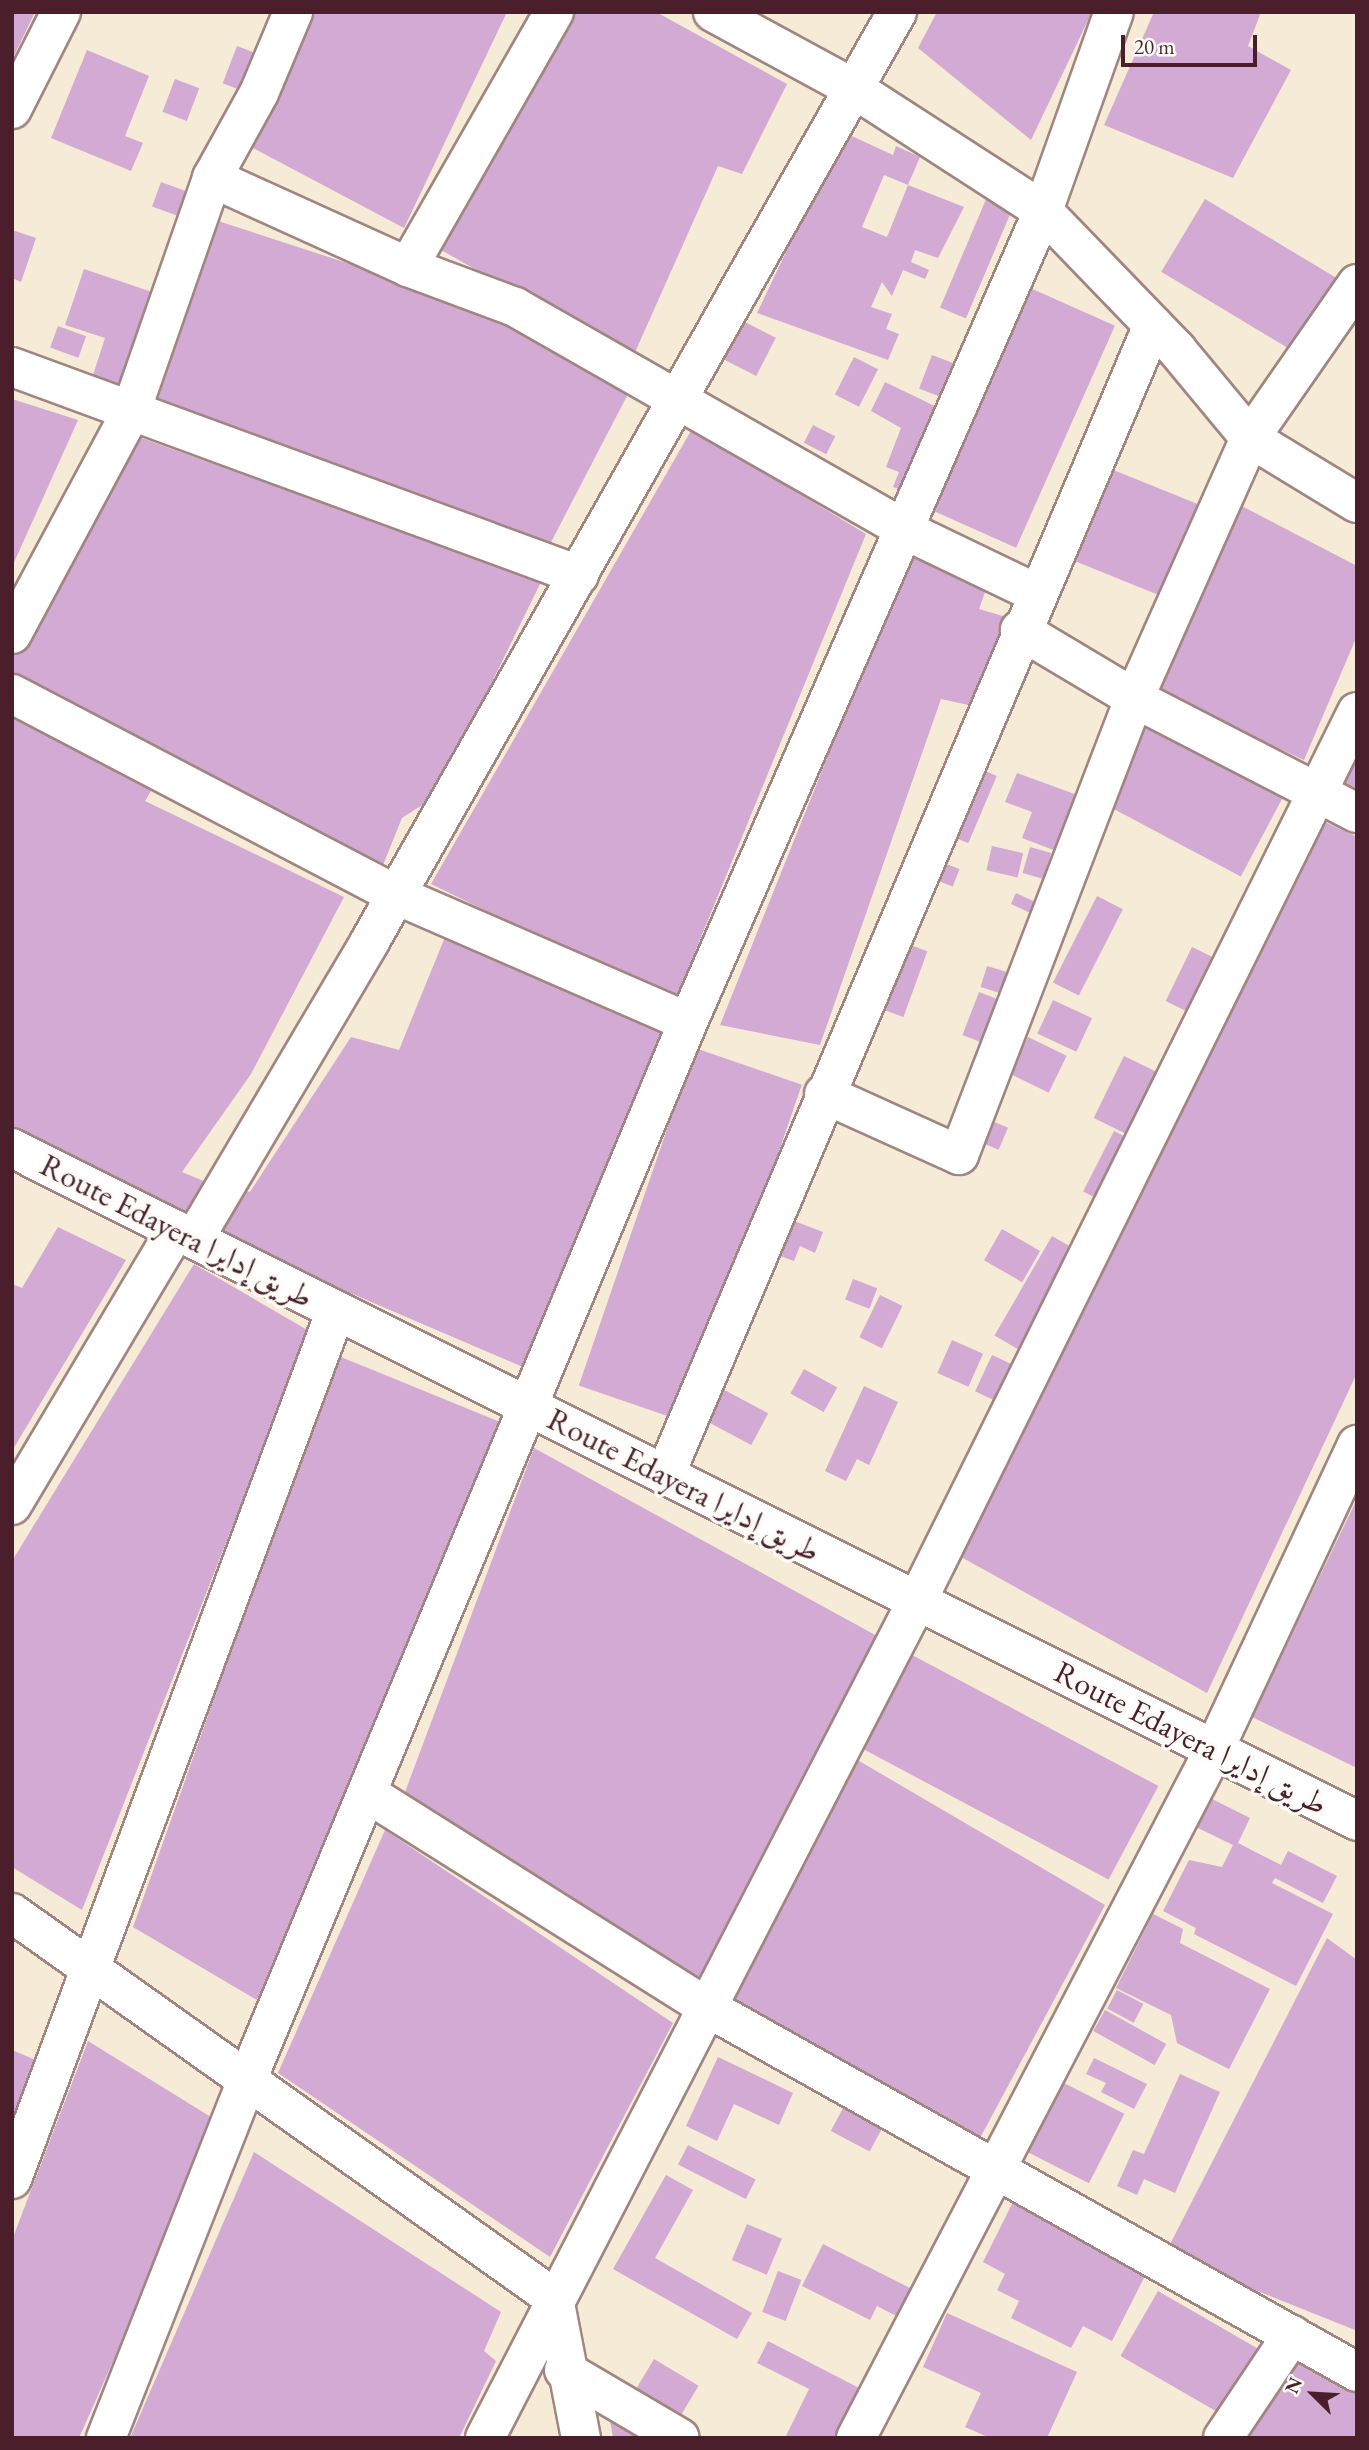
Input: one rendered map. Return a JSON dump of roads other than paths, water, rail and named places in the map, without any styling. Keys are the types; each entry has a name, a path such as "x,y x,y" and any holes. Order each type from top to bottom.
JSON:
{"street":[{"path":"12,109 61,12"},
{"path":"12,634 130,414 212,178 259,93 293,12"},
{"path":"408,267 554,12"},
{"path":"713,12 853,88 1043,211 1153,325 1250,438 1357,503"},
{"path":"12,1505 396,895 897,12"},
{"path":"106,2438 247,2080 370,1795 688,1022 907,531 1043,211 1114,12"},
{"path":"212,178 408,267 515,306 907,531 1036,593"},
{"path":"824,1094 959,1155 1134,698 1250,438 1357,284"},
{"path":"665,1475 1020,630 1153,325"},
{"path":"12,367 130,414 579,575"},
{"path":"1020,630 1134,698 1357,813"},
{"path":"12,694 396,895 688,1022"},
{"path":"485,2438 554,2298 708,2008 917,1601 1357,712"},
{"name":"Route Edayera طريق إدايرا","path":"12,1148 1357,1821"},
{"path":"12,2179 87,1966 336,1310"},
{"path":"856,2438 1214,1750 1357,1445"},
{"path":"370,1795 708,2008 1357,2372"},
{"path":"12,1913 554,2298 564,2370 581,2438"},
{"path":"1223,2438 1292,2335"},
{"path":"564,2370 680,2438"}]}
